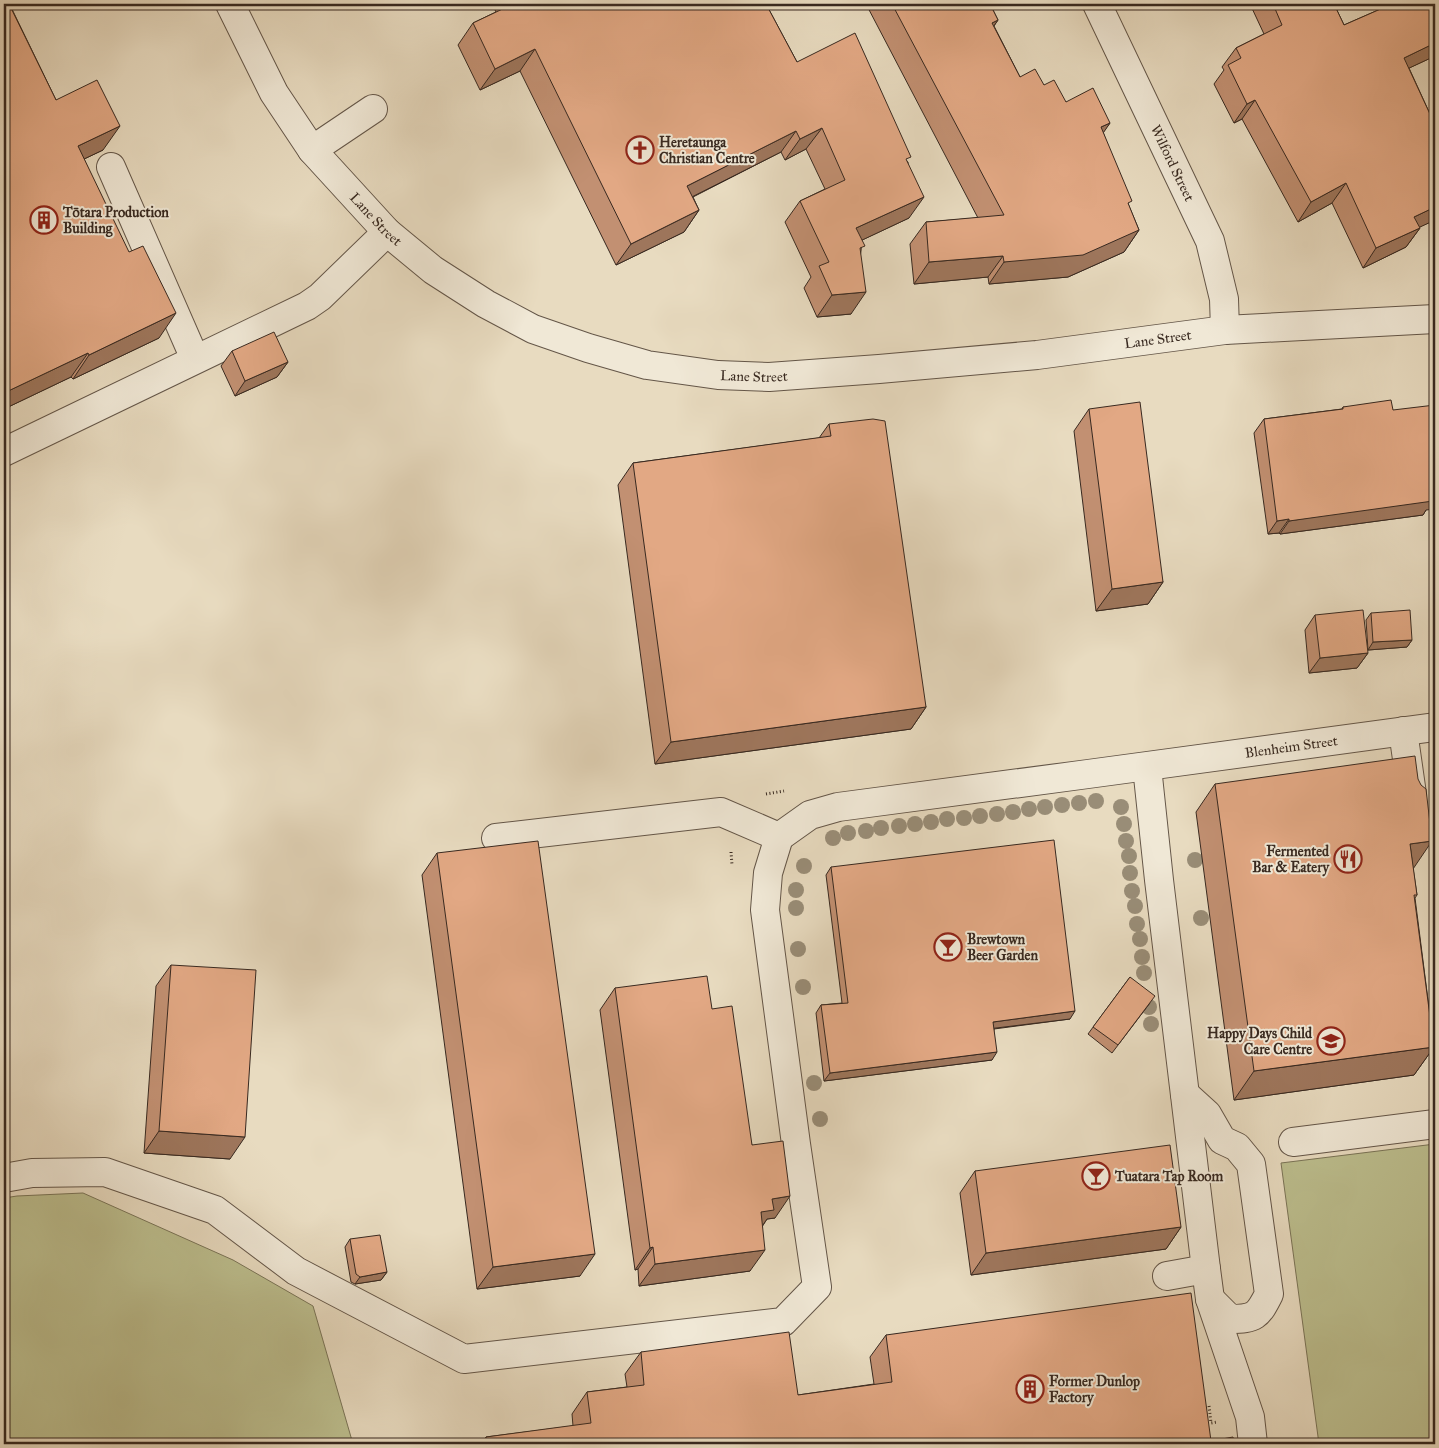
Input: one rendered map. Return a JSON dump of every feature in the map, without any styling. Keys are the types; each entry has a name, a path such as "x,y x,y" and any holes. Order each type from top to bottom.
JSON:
{"street":[{"name":"Lane Street","path":"230,4 274,93 312,150 387,232 440,274 486,304 533,329 588,348 647,364 718,375 769,377 1037,355 1225,330 1435,319"},
{"name":"Wilford Street","path":"1097,4 1210,241 1224,299 1225,330"},
{"path":"312,150 373,109"},
{"path":"111,167 195,359"},
{"path":"4,452 307,306 320,297 387,232"},
{"name":"Blenheim Street","path":"779,837 810,816 838,807 1435,727"},
{"path":"1403,731 1414,804"},
{"path":"1147,766 1210,1299 1250,1417 1253,1444"},
{"path":"4,1178 32,1173 105,1172 215,1210 296,1272 464,1359 783,1322 817,1287 765,910 768,873 779,837 721,812 496,838"},
{"path":"1185,1094 1207,1114 1222,1140 1237,1147 1251,1164 1269,1294 1260,1311 1247,1319 1230,1319 1210,1299"},
{"path":"1293,1142 1435,1124"},
{"path":"1167,1276 1206,1269"}],"green space":[{"path":"1435,1144 1435,1444 1319,1444 1281,1163"},
{"path":"83,1193 233,1260 313,1306 353,1444 4,1444 4,1198"}],"building":[{"name":"Tōtara Production Building","path":"4,4 9,4 56,100 97,80 120,126 78,146 129,252 143,246 176,313 4,393"},
{"path":"513,4 766,4 797,62 855,33 911,157 906,159 924,197 856,228 865,246 860,248 866,292 832,295 819,266 829,262 800,201 845,180 822,128 800,139 796,131 687,186 699,210 631,244 535,49 495,69 473,23"},
{"path":"892,4 990,4 998,20 992,23 1020,77 1035,69 1044,85 1054,80 1066,102 1093,88 1110,123 1101,127 1132,201 1128,203 1139,230 1083,255 1004,262 1003,256 929,262 926,222 1004,215"},
{"path":"1273,4 1334,4 1344,25 1392,4 1435,4 1435,43 1404,58 1435,125 1435,207 1414,217 1420,228 1376,248 1346,183 1311,202 1255,100 1247,104 1228,65 1241,58 1236,48 1282,25"},
{"path":"274,332 288,362 245,381 232,351"},
{"path":"1391,400 1393,410 1435,405 1435,497 1432,497 1433,501 1289,521 1289,519 1277,521 1264,419 1343,409 1343,407"},
{"path":"1140,402 1163,582 1112,589 1089,409"},
{"path":"873,419 885,421 926,707 671,742 633,463 831,436 829,424"},
{"path":"1363,610 1368,653 1320,658 1315,615"},
{"path":"1410,610 1412,640 1373,642 1371,613"},
{"path":"1415,756 1418,779 1426,789 1432,841 1410,844 1417,895 1414,895 1434,1047 1254,1071 1215,784"},
{"name":"Brewtown Beer Garden","path":"1054,840 1075,1011 993,1022 997,1052 830,1073 821,1005 848,1003 831,867"},
{"path":"538,841 595,1254 493,1267 437,853"},
{"path":"171,965 256,970 245,1137 159,1131"},
{"path":"707,976 712,1009 732,1006 752,1145 783,1141 790,1196 772,1199 774,1210 761,1212 765,1250 655,1264 653,1247 650,1248 615,988"},
{"path":"1130,977 1155,996 1118,1045 1093,1027"},
{"path":"1170,1145 1181,1227 986,1253 975,1171"},
{"path":"380,1235 387,1272 360,1277 356,1274 350,1239"},
{"name":"Former Dunlop Factory","path":"1191,1293 1211,1441 1233,1437 1234,1444 488,1444 486,1437 591,1423 587,1392 644,1385 641,1352 789,1332 798,1395 892,1382 886,1335"}],"place":[{"name":"Heretaunga Christian Centre","path":"640,150"},
{"name":"Tōtara Production Building","path":"44,220"},
{"name":"Fermented Bar & Eatery","path":"1348,859"},
{"name":"Brewtown Beer Garden","path":"948,947"},
{"name":"Happy Days Child Care Centre","path":"1331,1041"},
{"name":"Tuatara Tap Room","path":"1096,1176"},
{"name":"Former Dunlop Factory","path":"1030,1389"}]}
